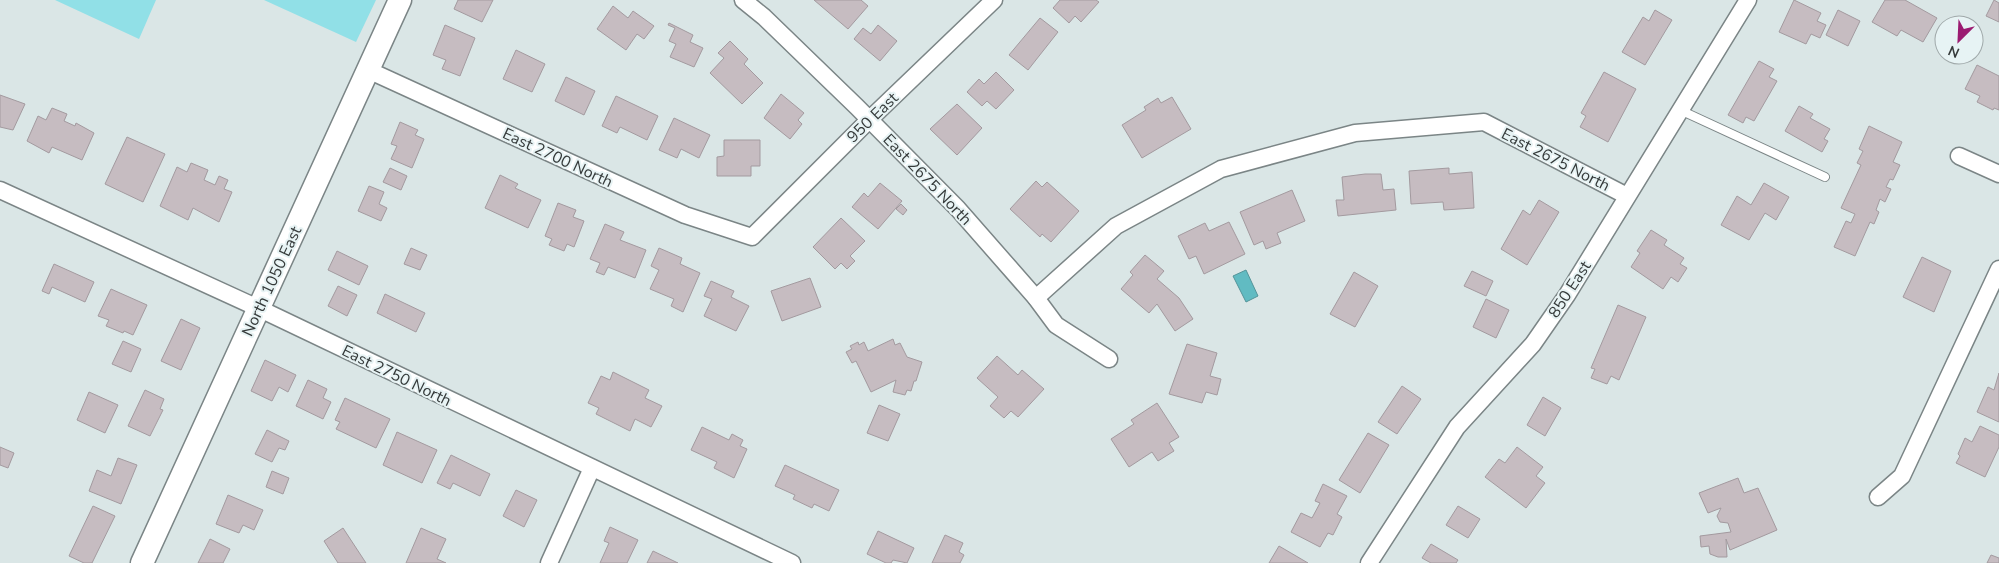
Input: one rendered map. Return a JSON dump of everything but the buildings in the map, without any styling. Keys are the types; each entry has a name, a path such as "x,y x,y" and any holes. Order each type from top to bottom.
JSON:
{"main road":[{"name":"North 1050 East","path":"142,563 400,0"}],"street":[{"name":"East 2675 North","path":"742,0 764,17 870,119 958,209 1036,298 1056,325 1109,359"},
{"name":"950 East","path":"752,237 870,119 994,0"},
{"name":"850 East","path":"1370,563 1457,427 1533,344 1567,295 1748,0"},
{"name":"East 2700 North","path":"368,70 685,215 752,237"},
{"name":"East 2675 North","path":"1036,298 1116,226 1221,169 1355,133 1484,122 1628,196"},
{"path":"1960,156 1999,174"},
{"name":"East 2750 North","path":"0,190 258,308 792,563"},
{"path":"1878,497 1902,476 1999,269"},
{"path":"549,563 592,468"}],"lane":[{"path":"1680,110 1825,177"}],"shaded area":[{"path":"55,0 156,0 139,39"},
{"path":"264,0 376,0 356,42"},
{"path":"1246,270 1258,296 1246,302 1233,276"}]}
